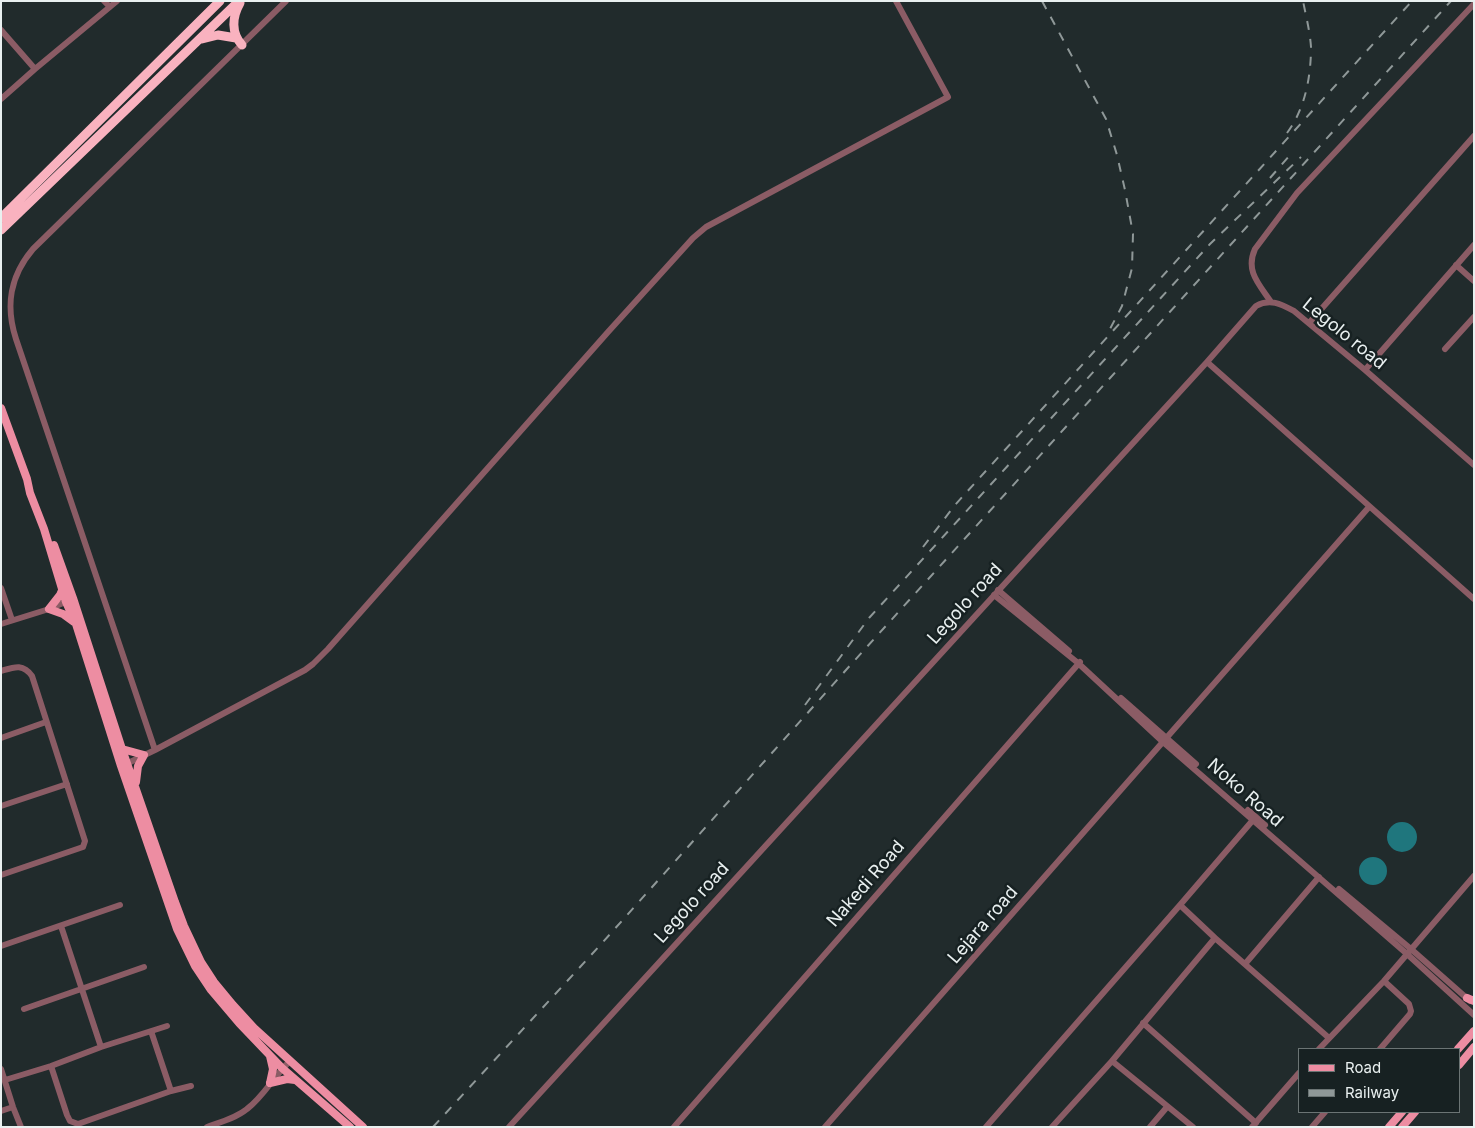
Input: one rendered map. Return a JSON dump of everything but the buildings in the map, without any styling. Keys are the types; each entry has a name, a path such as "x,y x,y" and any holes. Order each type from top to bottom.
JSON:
{"highway":[{"path":"1,218 220,1"},
{"path":"1,230 240,1"},
{"path":"239,42 234,17 240,1"},
{"path":"199,40 213,36 226,36 239,42"}],"main road":[{"path":"1,408 63,588 70,600 76,624 195,966 211,990 239,1023 282,1068 350,1127"},
{"path":"27,479 34,491 122,749 124,764 136,788 180,927 214,982 254,1028 289,1062 363,1127"},
{"path":"63,588 49,609 63,614 76,624"},
{"path":"122,749 144,755 136,771 136,788"},
{"path":"1459,1048 1474,1031"},
{"path":"1460,1064 1474,1047"},
{"path":"269,1053 273,1069 270,1083 287,1079 297,1081"},
{"path":"1389,1127 1401,1113"},
{"path":"1402,1127 1415,1113"}],"street":[{"path":"104,1 110,7"},
{"path":"1,99 117,1"},
{"path":"155,750 11,325 10,303 20,266 33,249 239,42 286,1"},
{"path":"124,764 155,750 305,670 320,657 615,324 693,238 706,227 948,97 896,1"},
{"path":"1271,302 1251,268 1251,257 1254,249 1297,193 1474,4"},
{"path":"1,30 35,69"},
{"path":"1309,323 1474,136"},
{"path":"1365,370 1474,245"},
{"path":"1456,265 1474,282"},
{"name":"Legolo road","path":"509,1127 1256,306 1271,302 1281,304 1294,311 1474,465"},
{"path":"1445,349 1474,318"},
{"path":"1207,362 1474,599"},
{"name":"Lejara road","path":"825,1127 1369,507"},
{"path":"1,588 12,620"},
{"name":"Noko Road","path":"996,592 1079,662 1253,820 1409,951 1474,1015"},
{"path":"1,624 49,609 70,600"},
{"name":"Nakedi Road","path":"674,1127 1079,662"},
{"path":"1,671 16,666 23,667 32,676 85,840 83,846 1,875"},
{"path":"1,738 46,722"},
{"path":"1165,740 1409,951 1471,1001"},
{"path":"1,806 67,784"},
{"path":"988,1126 1253,820"},
{"path":"1320,1048 1384,981 1474,876"},
{"path":"1245,964 1319,877"},
{"path":"1,946 120,905"},
{"path":"1180,905 1329,1038"},
{"path":"61,926 101,1047"},
{"path":"1052,1127 1112,1061 1215,938"},
{"path":"24,1009 144,967"},
{"path":"1381,1048 1411,1011 1409,1004 1384,981"},
{"path":"1143,1023 1254,1125 1298,1074"},
{"path":"5,1080 167,1026"},
{"path":"151,1031 171,1091"},
{"path":"1112,1061 1193,1127"},
{"path":"207,1127 230,1119 247,1109 289,1062"},
{"path":"51,1066 67,1115 70,1120 78,1124 171,1091 192,1086"},
{"path":"1,1070 20,1127"},
{"path":"1,1111 12,1107"},
{"path":"1150,1127 1167,1107"},
{"path":"1312,1127 1324,1113"}],"water":[{"path":"1402,822 1408,823 1416,831 1416,843 1408,851 1402,852 1396,851 1388,843 1387,837 1388,831 1396,823"},
{"path":"1373,857 1383,861 1387,871 1383,881 1373,885 1363,881 1359,871 1363,861"}],"railway":[{"path":"1042,1 1106,119 1125,190 1133,234 1132,268 1122,306 1110,329"},
{"path":"1287,133 1303,103 1310,70 1311,47 1303,1"},
{"path":"923,547 955,505 1412,1"},
{"path":"433,1127 603,942 846,670 1451,1"},
{"path":"1270,178 1291,154"},
{"path":"805,705 869,618 1210,244 1301,157"}]}
